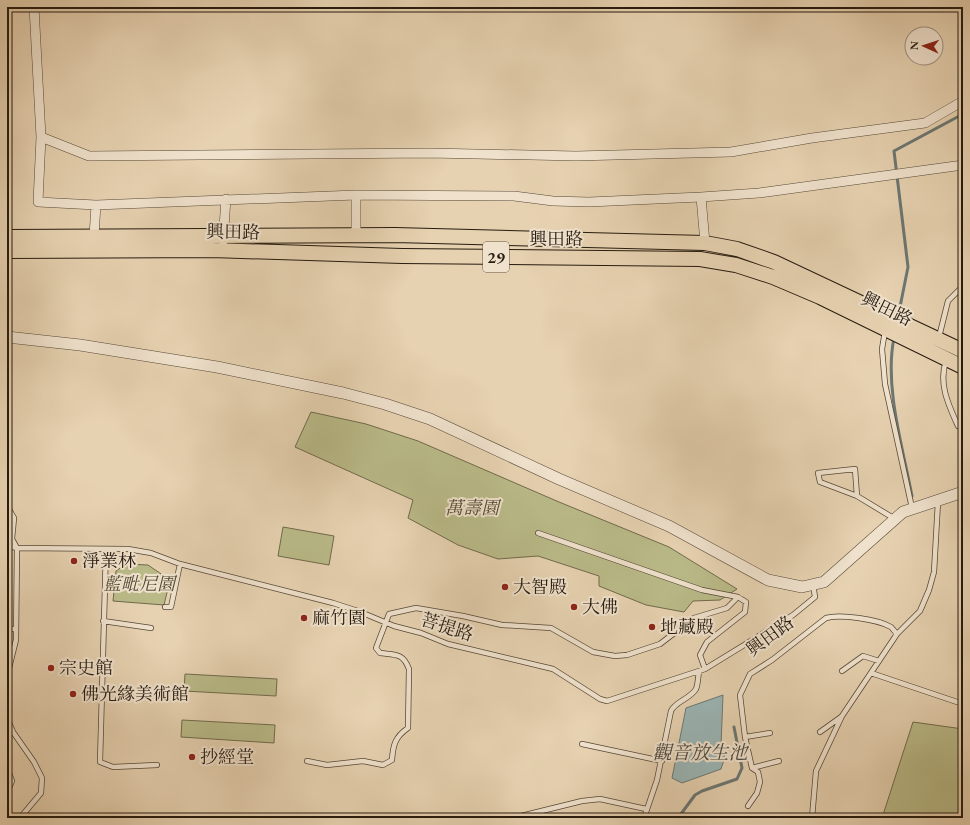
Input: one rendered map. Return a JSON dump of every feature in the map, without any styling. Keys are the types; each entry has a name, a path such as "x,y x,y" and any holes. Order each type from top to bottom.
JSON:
{"main road":[{"path":"335,236 336,254"},
{"name":"興田路","path":"7,237 482,237 705,243 737,249 774,262 963,351"},
{"path":"482,237 482,257"},
{"name":"興田路","path":"7,251 223,251 482,257 700,259 736,265 773,277 820,297 963,367"}],"street":[{"path":"34,7 41,137 38,202 96,205 356,195 514,196 589,202 759,193 963,165"},
{"path":"41,137 89,156 430,153 576,156 730,152 812,138 925,123 963,101"},
{"path":"356,195 356,236"},
{"path":"701,196 705,243"},
{"path":"223,251 226,199"},
{"path":"94,236 96,205"},
{"name":"興田路","path":"7,337 80,345 217,367 343,392 385,404 430,419 558,480 668,526 768,580 802,587 824,582 903,512 963,492"}],"lane":[{"path":"938,339 948,301 963,286"},
{"path":"885,329 882,349 885,384 912,509"},
{"path":"946,359 943,368 944,392 958,426"},
{"path":"857,496 855,469 818,473 820,482 857,496 895,519"},
{"path":"812,818 816,770 842,716 897,634 920,611 929,590 934,572 938,500"},
{"path":"7,506 14,518 12,539"},
{"path":"7,532 17,548 16,640 7,676"},
{"path":"538,533 702,590 738,597 746,602 746,612 707,642 700,655 705,669"},
{"name":"菩提路","path":"8,546 17,548 106,549 151,552 180,564 333,603 386,623 421,633 448,644 553,669 600,699 607,701 705,669 793,615 815,597 813,584"},
{"path":"106,549 100,762 113,768 157,765"},
{"path":"165,607 170,607 180,564"},
{"path":"307,762 327,765 363,761 383,765 392,760 393,746 398,735 408,728 409,669 406,661 400,655 377,652 376,646 389,614 416,608 463,616 502,625 552,628 593,652 615,656 627,655 660,644 694,618 727,608 738,597"},
{"name":"興田路","path":"748,806 757,793 760,782 758,772 752,768 745,737 740,695 750,674 772,660 816,624 826,618 835,616 870,621 891,628 897,634"},
{"path":"103,621 151,628"},
{"path":"7,630 16,629"},
{"path":"842,671 863,656 879,661"},
{"path":"644,818 662,761 671,711 673,707 688,697 696,688 699,672"},
{"path":"871,673 963,704"},
{"path":"820,732 842,716"},
{"path":"7,718 13,732 34,762 42,778 41,793 20,818"},
{"path":"745,737 770,733"},
{"path":"582,744 662,761"},
{"path":"752,768 779,761"},
{"path":"7,768 12,781 7,792"},
{"path":"513,818 582,801 600,799 646,809"}],"green space":[{"name":"萬壽園","path":"311,412 366,424 418,441 559,502 669,547 737,589 720,600 693,601 684,612 646,605 599,586 599,576 538,556 498,559 458,545 408,518 413,500 295,447"},
{"path":"283,527 334,536 329,565 278,556"},
{"name":"藍毗尼園","path":"126,564 148,565 170,580 164,605 113,601 116,571"},
{"path":"185,674 277,679 276,696 184,691"},
{"path":"182,720 275,725 274,743 181,737"},
{"path":"913,722 963,729 963,818 882,818"}],"water":[{"name":"觀音放生池","path":"723,695 721,746 725,757 721,769 682,783 672,778 686,708"}],"waterway":[{"path":"898,317 908,267 894,151 963,114"},
{"path":"894,338 891,376 893,396 912,496"},
{"path":"678,818 695,795 702,791 737,779 742,768 734,727"}],"place":[{"name":"淨業林","path":"74,561"},
{"name":"大智殿","path":"505,587"},
{"name":"大佛","path":"574,607"},
{"name":"麻竹園","path":"304,618"},
{"name":"地藏殿","path":"652,627"},
{"name":"宗史館","path":"51,668"},
{"name":"佛光緣美術館","path":"73,694"},
{"name":"抄經堂","path":"192,757"}]}
